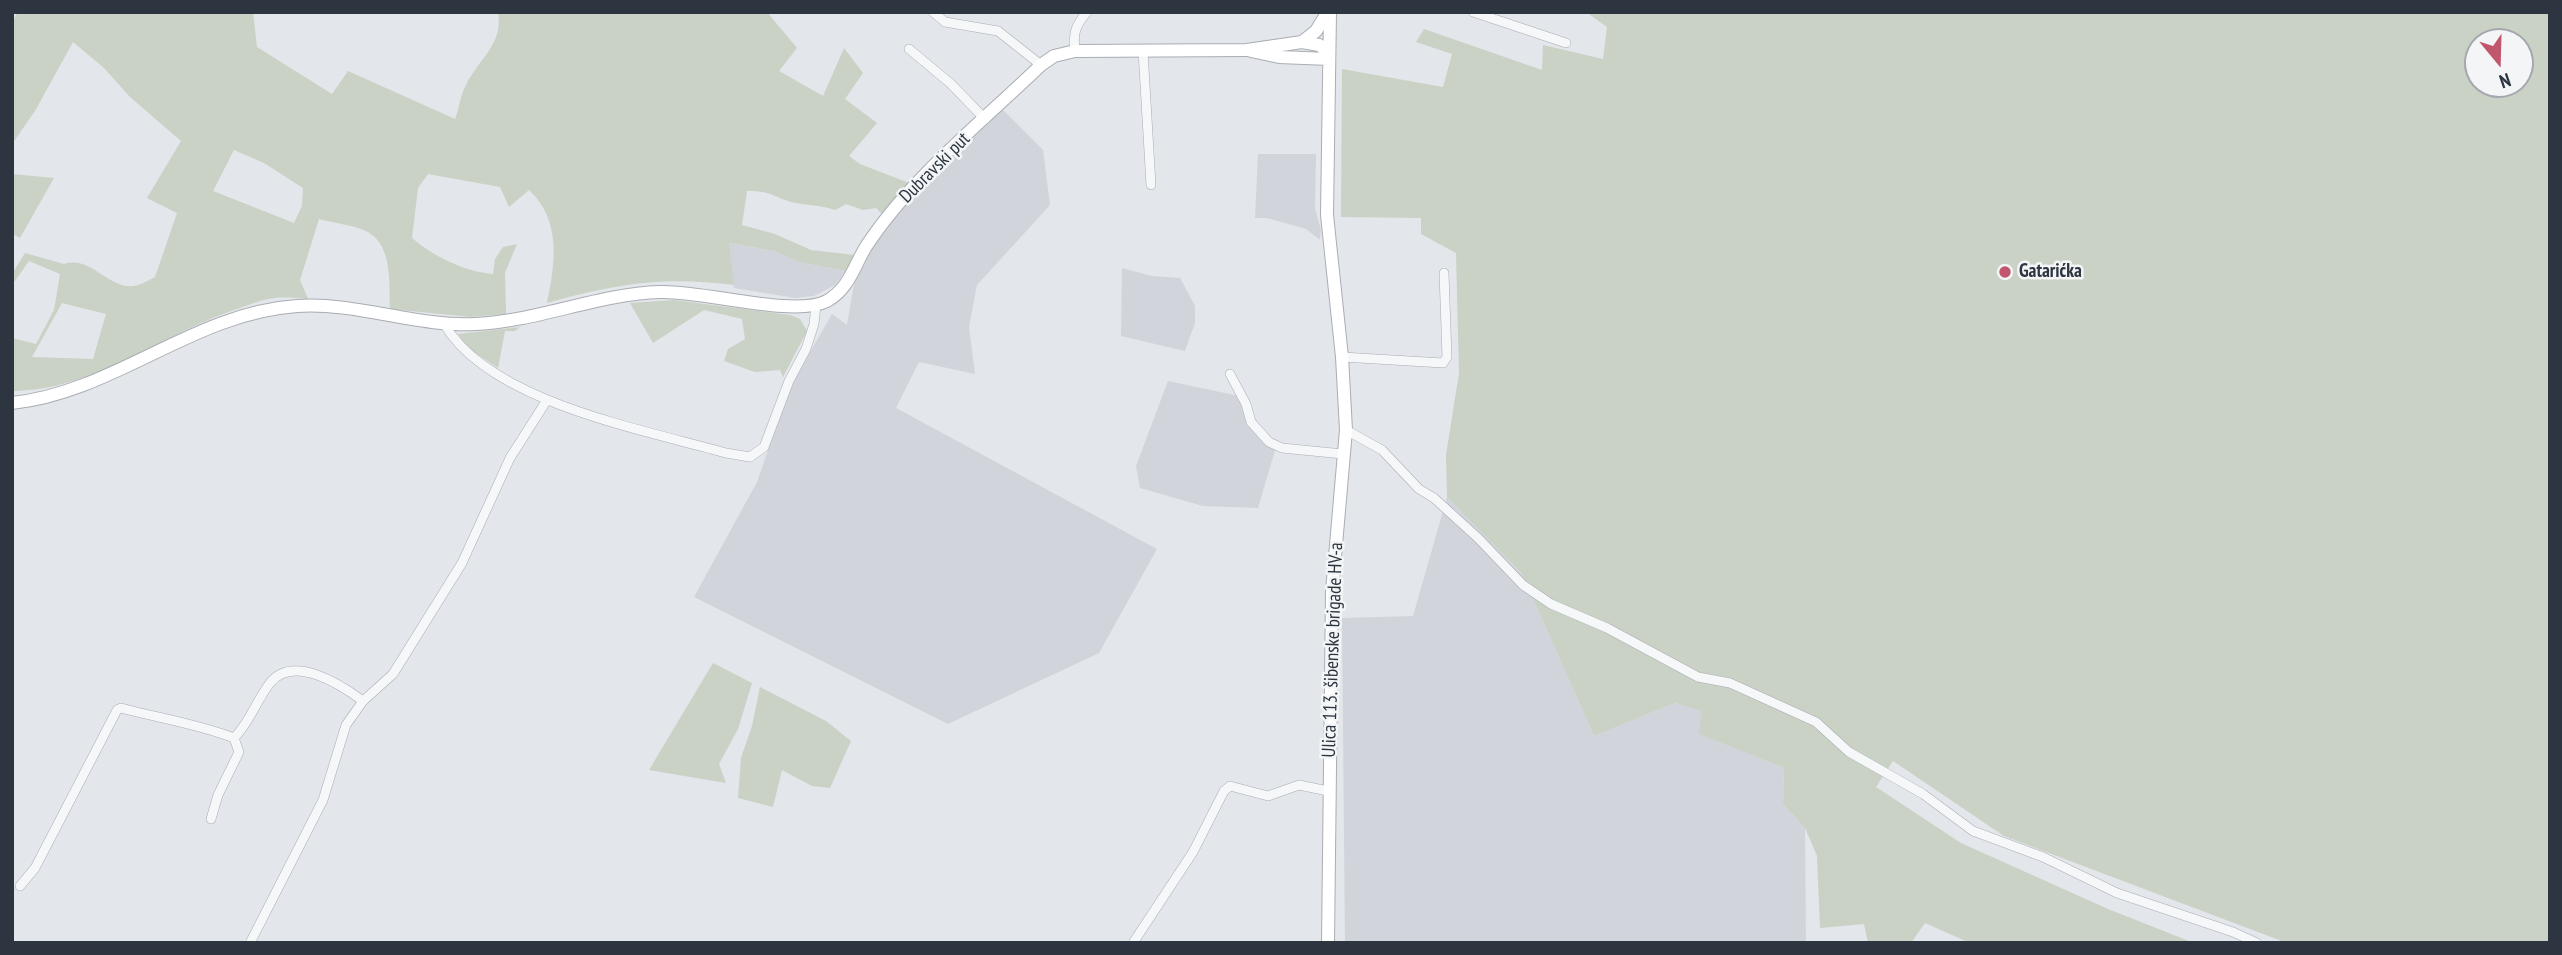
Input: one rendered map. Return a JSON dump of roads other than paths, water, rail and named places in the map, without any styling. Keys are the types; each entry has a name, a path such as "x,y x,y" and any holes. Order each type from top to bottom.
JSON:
{"main road":[{"path":"1302,42 1316,32 1328,12"},
{"name":"Ulica 113. šibenske brigade HV-a","path":"1328,12 1327,215 1342,357 1346,430 1332,591 1328,943"},
{"name":"Dubravski put","path":"816,305 831,298 845,286 866,247 901,201 1041,65 1054,56 1075,51 1247,50 1302,42 1319,45 1329,55"},
{"name":"Dubravski put","path":"1247,50 1279,57 1329,55"},
{"path":"12,402 42,398 88,385 214,324 268,309 329,307 444,324 505,322 621,296 659,292 694,292 793,307 816,305"}],"street":[{"path":"933,12 946,22 998,31 1041,65"},
{"path":"1075,51 1073,36 1076,24 1087,12"},
{"path":"1473,12 1566,43"},
{"path":"909,49 943,76 985,120"},
{"path":"1143,51 1151,185"},
{"path":"1342,357 1443,363 1447,357 1444,273"},
{"path":"444,324 456,345 489,370 547,400 726,453 750,457 764,447 789,381 806,349 814,324 816,305"},
{"path":"1230,374 1246,404 1251,422 1269,442 1282,448 1343,454"},
{"path":"250,943 323,800 346,725 363,701 393,674 462,563 510,458 547,400"},
{"path":"1346,430 1382,450 1419,489 1468,529 1523,585 1551,604 1607,628 1698,677 1730,683 1816,722 1849,752 1923,794 1973,831 2043,857 2117,893 2233,932 2257,943"},
{"path":"234,738 253,714 271,682 289,671 302,672 341,686 363,701"},
{"path":"20,886 35,867 117,710 121,708 208,728 234,738 239,752 218,795 211,818"},
{"path":"1133,943 1193,852 1224,791 1230,786 1268,796 1299,785 1328,791"}],"place":[{"name":"Gatarićka","path":"2005,272"}]}
